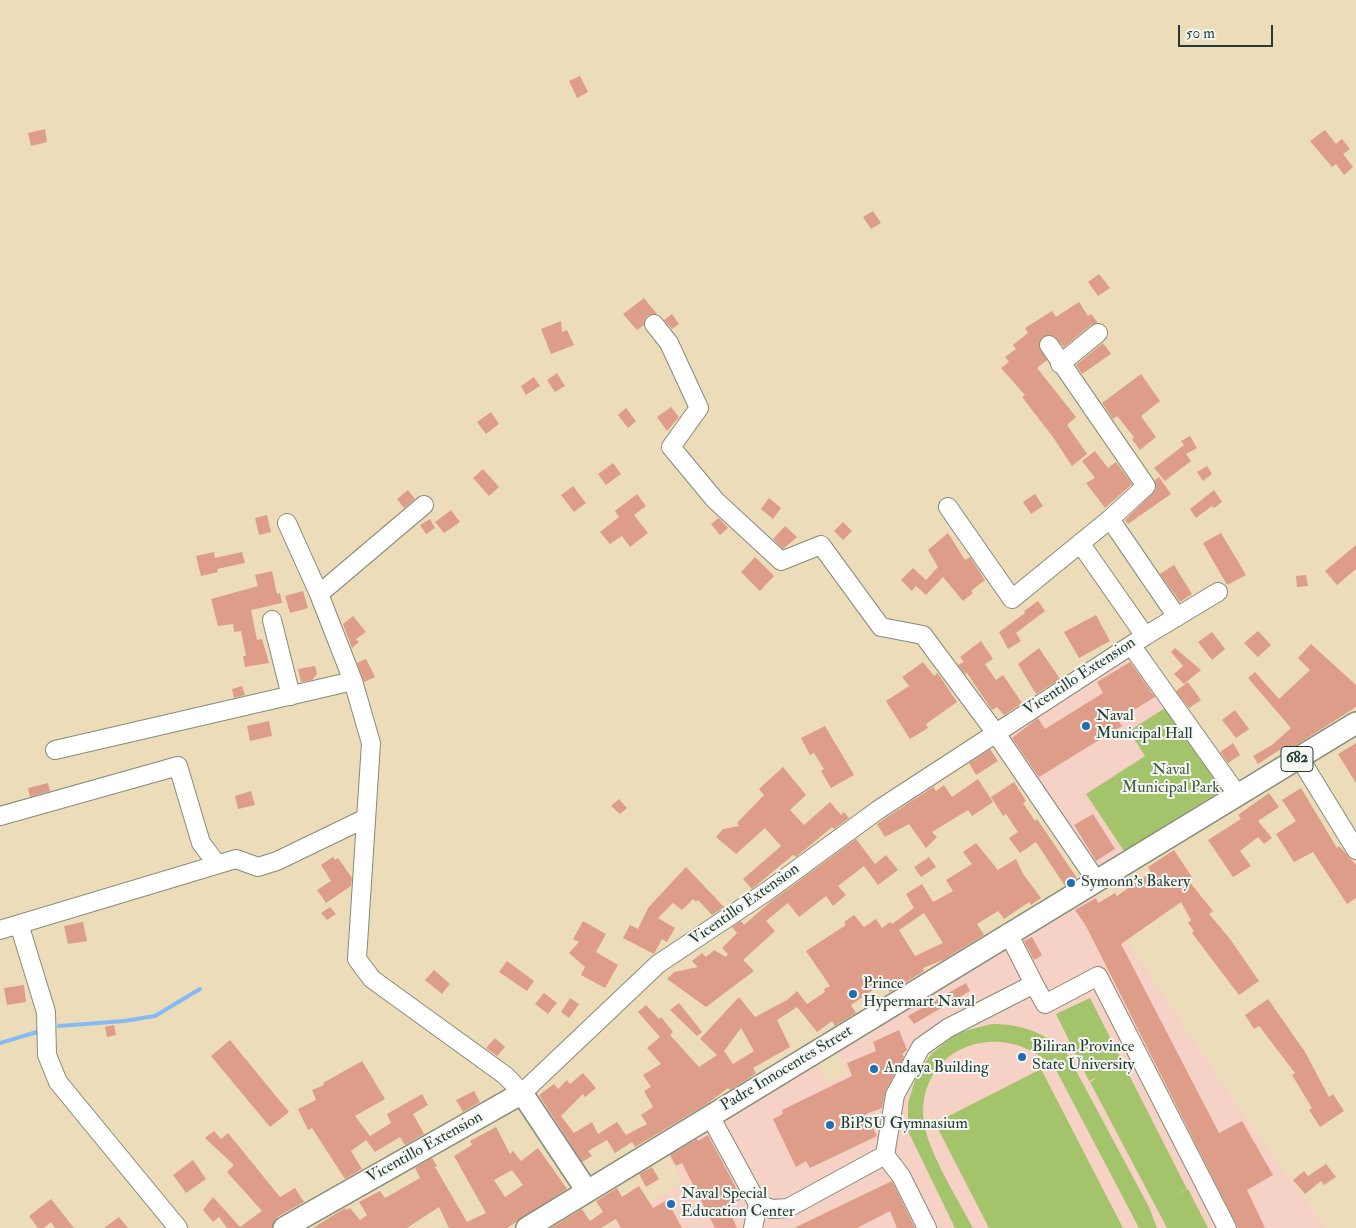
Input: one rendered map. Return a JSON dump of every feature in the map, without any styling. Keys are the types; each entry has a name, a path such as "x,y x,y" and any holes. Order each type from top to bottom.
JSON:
{"main road":[{"name":"Padre Innocentes Street","path":"527,1228 1356,723"},
{"path":"522,1093 587,1191"},
{"name":"Vicentillo Extension","path":"284,1228 522,1093"}],"street":[{"path":"654,324 669,343 699,408 671,447 715,500 781,560 821,545 881,627 923,635 995,732 1096,880"},
{"path":"1060,364 1098,333"},
{"path":"948,507 1012,599 1110,519 1146,486 1060,364 1049,345"},
{"path":"318,594 424,505"},
{"path":"1110,519 1177,617"},
{"path":"287,524 353,681 371,743 357,959 372,979 506,1076 522,1093"},
{"path":"1080,544 1138,640 1237,794"},
{"name":"Vicentillo Extension","path":"522,1093 658,964 766,892 878,810 995,732 1138,640 1218,592"},
{"path":"272,620 291,696"},
{"path":"55,750 353,681"},
{"path":"1299,757 1356,850"},
{"path":"0,816 178,766 201,843 217,864"},
{"path":"0,930 236,859 258,867 277,861 366,818"},
{"path":"19,924 46,1012 47,1055 58,1082 178,1228"},
{"path":"1008,934 1046,1004 1098,976 1227,1228"},
{"path":"927,1228 901,1176 884,1155 895,1095 921,1046 948,1028 1034,984"},
{"path":"710,1116 758,1204 772,1209 788,1208 884,1155"},
{"path":"752,1228 758,1204"}],"shaded area":[{"path":"1130,657 1222,790 1097,867 1006,736"},
{"name":"Biliran Province State University","path":"1095,894 1238,1107 1326,1228 608,1228 683,1183 667,1152 817,1062 827,1084 848,1073 838,1051"}],"green space":[{"name":"Naval Municipal Park","path":"1165,708 1222,790 1124,851 1086,794 1145,756 1129,731"},
{"path":"1090,998 1187,1189 1170,1198 1188,1189 1208,1228 1167,1228 1090,1082 1099,1076 1089,1081 1056,1014"},
{"path":"991,1024 1002,1024 1032,1030 1049,1039 1066,1052 1149,1207 1157,1228 1139,1228 1056,1070 1037,1054 1015,1045 993,1042 972,1045 953,1054 937,1069 927,1088 923,1113 929,1140 942,1172 973,1228 955,1228 908,1131 908,1103 916,1077 931,1054 952,1037 965,1031"},
{"path":"1041,1069 1123,1228 989,1228 935,1123"}],"building":[{"path":"580,76 588,92 577,98 569,81"},
{"path":"45,129 47,142 31,146 28,133"},
{"path":"1325,130 1336,144 1342,139 1350,149 1343,154 1353,167 1344,175 1336,164 1332,167 1310,141"},
{"path":"873,211 881,223 871,229 863,217"},
{"path":"1099,274 1110,288 1098,296 1088,282"},
{"path":"644,298 657,314 647,316 644,325 637,330 623,314"},
{"path":"1079,302 1088,316 1091,314 1098,323 1091,325 1064,347 1054,336 1043,337 1039,346 1047,360 1037,368 1076,417 1067,425 1087,454 1072,466 1053,437 1022,397 1025,395 1001,368 1009,362 1005,357 1016,349 1013,345 1028,333 1025,328 1052,311 1056,317"},
{"path":"672,314 679,324 672,329 664,320"},
{"path":"561,321 562,332 567,330 574,345 551,354 541,329"},
{"path":"1103,343 1111,354 1082,374 1076,365"},
{"path":"557,373 565,386 555,392 547,380"},
{"path":"1141,374 1160,401 1141,416 1156,437 1140,450 1132,439 1134,437 1117,416 1113,419 1102,403"},
{"path":"534,377 540,386 526,395 521,386"},
{"path":"671,407 679,417 667,431 657,417"},
{"path":"626,408 636,421 628,428 618,415"},
{"path":"491,412 499,424 486,434 477,422"},
{"path":"1190,436 1197,448 1186,454 1191,461 1165,481 1154,468 1184,445 1181,441"},
{"path":"1095,451 1108,468 1116,462 1132,484 1105,508 1086,483 1095,478 1082,461"},
{"path":"613,463 621,474 606,485 598,474"},
{"path":"1207,466 1212,474 1203,481 1197,472"},
{"path":"483,469 499,487 489,496 473,478"},
{"path":"1159,477 1171,494 1128,524 1125,520 1156,490 1155,480"},
{"path":"573,486 586,503 574,512 561,495"},
{"path":"408,490 415,499 404,508 397,499"},
{"path":"1214,490 1222,502 1214,508 1212,506 1196,518 1190,509"},
{"path":"637,494 646,506 634,515 648,533 630,547 622,536 610,544 600,532 619,517 615,511"},
{"path":"1035,494 1043,506 1031,514 1023,502"},
{"path":"769,498 781,508 773,519 761,509"},
{"path":"451,510 460,522 444,533 435,522"},
{"path":"267,515 271,532 259,535 255,518"},
{"path":"719,518 728,528 720,535 711,524"},
{"path":"430,519 435,528 426,534 420,525"},
{"path":"843,522 852,531 843,540 834,531"},
{"path":"785,526 797,537 783,549 773,539"},
{"path":"948,533 965,560 970,557 985,580 971,591 973,593 963,601 943,577 926,595 916,586 912,591 901,580 913,568 926,580 938,567 928,550"},
{"path":"1221,533 1246,575 1227,585 1203,543"},
{"path":"1356,545 1356,569 1337,585 1325,571"},
{"path":"214,552 215,558 242,552 245,563 217,569 218,572 201,576 196,556"},
{"path":"755,557 774,576 760,591 741,572"},
{"path":"1174,565 1192,594 1180,602 1160,574"},
{"path":"272,571 277,594 280,593 282,603 251,610 257,640 262,639 269,663 245,667 243,656 246,656 241,631 234,632 233,624 218,626 211,599 258,586 255,575"},
{"path":"1306,575 1308,586 1297,587 1296,576"},
{"path":"303,591 308,608 290,613 285,596"},
{"path":"1038,601 1045,611 1016,633 1021,641 1008,649 999,632"},
{"path":"1096,615 1110,641 1079,658 1064,632"},
{"path":"353,616 366,632 356,639 359,642 352,648 343,624"},
{"path":"1258,631 1271,645 1258,657 1244,643"},
{"path":"1212,632 1225,649 1212,660 1198,642"},
{"path":"981,641 993,659 985,664 996,680 1003,675 1022,703 1004,715 997,707 992,710 967,673 965,674 958,665 964,662 960,657"},
{"path":"1311,644 1356,685 1356,707 1287,751 1284,747 1258,764 1253,756 1272,745 1291,728 1248,678 1255,672 1279,699 1310,670 1298,658"},
{"path":"1039,648 1060,679 1036,694 1018,664"},
{"path":"1175,648 1201,670 1184,684 1174,674 1183,666 1171,652"},
{"path":"366,659 375,677 364,682 357,663"},
{"path":"923,662 934,676 937,673 939,675 957,702 926,724 928,728 910,739 886,701 909,686 902,677"},
{"path":"1130,662 1155,697 1118,720 1122,726 1039,777 1012,738 1038,718 1045,729 1103,693 1097,682"},
{"path":"315,666 317,674 312,680 301,682 298,669"},
{"path":"1188,682 1201,700 1189,708 1176,691"},
{"path":"242,686 245,695 234,698 232,689"},
{"path":"1235,710 1249,729 1236,738 1222,720"},
{"path":"269,721 272,736 250,741 247,726"},
{"path":"825,726 854,775 831,788 821,771 824,769 814,753 810,755 801,738"},
{"path":"1233,743 1240,755 1228,763 1220,752"},
{"path":"1356,743 1356,783 1338,754"},
{"path":"990,749 998,761 976,775 969,763"},
{"path":"783,767 806,795 790,810 804,825 830,802 841,815 844,812 849,818 834,829 832,827 796,857 793,855 752,889 743,879 781,846 765,828 736,854 716,837 723,829 739,826 737,823 764,795 759,789"},
{"path":"978,779 993,802 972,816 968,810 932,832 937,837 926,848 909,824 885,837 877,824 933,787 936,791 944,785 952,797"},
{"path":"1014,782 1026,801 1023,803 1035,821 1037,819 1077,878 1065,886 1036,842 1020,853 1009,838 1018,832 1006,814 1003,816 991,797"},
{"path":"48,783 50,791 30,797 28,788"},
{"path":"1301,788 1337,848 1339,846 1356,865 1356,898 1347,904 1313,852 1294,862 1276,834 1296,821 1282,800"},
{"path":"251,791 255,805 238,809 235,796"},
{"path":"1269,793 1279,807 1258,821 1272,838 1264,844 1258,837 1240,851 1251,866 1233,877 1208,840 1241,819 1238,815"},
{"path":"619,799 627,808 620,814 611,806"},
{"path":"1093,814 1115,849 1096,861 1074,825"},
{"path":"856,839 875,864 886,855 898,870 878,885 864,866 838,886 846,895 833,906 826,896 799,917 788,903 766,921 775,931 743,960 754,971 706,1007 667,979 674,972 698,967 692,961 702,953 706,957 714,950 726,957 728,954 722,948 737,933 732,927 741,921 744,925 769,903"},
{"path":"976,843 998,870 1016,859 1023,874 1041,898 1031,905 1029,902 1004,919 998,911 977,924 984,935 943,960 923,968 924,971 890,992 883,983 851,1005 856,1013 835,1026 832,1021 817,1032 797,1007 777,1020 790,1047 753,1068 756,1073 730,1090 728,1088 707,1104 635,1147 632,1142 615,1153 607,1140 588,1151 592,1156 582,1162 539,1095 554,1084 558,1089 567,1080 570,1084 583,1073 596,1088 585,1097 583,1094 561,1116 574,1133 592,1122 598,1134 617,1122 626,1135 647,1124 641,1115 653,1107 644,1091 651,1087 643,1075 661,1064 647,1048 660,1037 638,1012 646,1005 659,1019 661,1017 673,1032 670,1035 699,1067 717,1055 700,1039 739,997 755,1017 787,1000 797,991 807,1004 825,992 824,989 830,986 806,951 846,925 844,922 854,915 864,927 876,919 882,928 890,922 892,924 914,908 906,894 922,884 933,902 953,891 946,880 972,864 963,852","holes":["924,913 943,943 915,956 899,930","741,1028 754,1051 733,1064 724,1051"]},
{"path":"1174,850 1192,877 1188,880 1213,911 1209,914 1230,939 1259,981 1239,995 1192,933 1194,931 1188,923 1191,920 1181,902 1121,944 1219,1133 1242,1121 1273,1175 1247,1190 1265,1228 1238,1228 1086,926 1075,910 1096,898 1098,903 1115,893 1117,896 1151,872 1148,867"},
{"path":"333,857 335,860 338,858 352,878 351,886 326,903 317,890 331,881 321,865"},
{"path":"929,857 936,867 921,877 914,867"},
{"path":"686,867 724,907 712,915 698,900 696,902 693,899 682,910 673,903 658,918 675,928 667,942 662,939 654,954 623,938 630,925 638,929 648,908"},
{"path":"330,907 336,914 327,920 321,913"},
{"path":"583,921 606,934 596,952 618,965 605,988 581,975 585,967 569,953 579,942 573,939"},
{"path":"83,922 87,941 68,944 64,926"},
{"path":"1032,937 1042,955 1034,960 1024,941"},
{"path":"507,961 534,981 527,991 499,972"},
{"path":"434,970 450,984 442,994 425,980"},
{"path":"966,983 970,991 914,1024 908,1016"},
{"path":"24,985 26,1002 7,1005 4,988"},
{"path":"544,993 557,1003 548,1014 535,1004"},
{"path":"570,998 579,1004 569,1018 561,1012"},
{"path":"1268,999 1305,1052 1329,1097 1333,1094 1344,1111 1320,1127 1309,1110 1312,1108 1292,1075 1295,1073 1259,1026 1254,1029 1245,1015"},
{"path":"679,1003 702,1032 697,1036 670,1010"},
{"path":"114,1025 116,1035 107,1037 105,1027"},
{"path":"899,1030 907,1050 902,1054 904,1057 886,1090 882,1108 866,1114 877,1136 810,1168 806,1161 796,1167 773,1119 783,1114 782,1110 852,1076 847,1063 876,1051 873,1042"},
{"path":"495,1038 505,1047 497,1056 486,1048"},
{"path":"230,1040 289,1112 270,1127 211,1056"},
{"path":"362,1061 385,1099 355,1116 370,1136 391,1123 387,1114 422,1094 428,1105 413,1114 424,1134 405,1145 400,1137 375,1152 366,1140 351,1151 362,1169 345,1179 312,1128 308,1130 298,1109 316,1100 312,1090 324,1085 323,1083"},
{"path":"474,1091 480,1102 463,1112 456,1100"},
{"path":"496,1127 510,1154 513,1151 521,1161 538,1148 567,1189 507,1228 449,1228 439,1207 407,1228 313,1228 345,1208 346,1210 350,1208 360,1220 367,1215 359,1202 380,1191 385,1198 420,1178 415,1168 432,1158 437,1166 435,1167 467,1222 486,1213 454,1156 472,1145 470,1141","holes":["512,1170 523,1185 505,1197 494,1180"]},
{"path":"214,1131 221,1139 228,1133 280,1197 295,1188 304,1202 277,1217 272,1228 227,1228 219,1217 213,1222 203,1210 213,1197 240,1227 262,1211 227,1172 234,1165 205,1138"},
{"path":"708,1135 742,1199 727,1207 737,1228 715,1228 682,1163 676,1166 670,1155 697,1139 698,1141"},
{"path":"193,1160 206,1179 186,1193 173,1175"},
{"path":"1326,1164 1336,1177 1324,1185 1321,1181 1305,1194 1293,1180 1304,1171 1308,1176"},
{"path":"652,1167 659,1179 646,1187 639,1174"},
{"path":"892,1181 915,1228 897,1228 890,1211 857,1228 794,1228"},
{"path":"639,1186 653,1208 667,1200 682,1228 621,1228 616,1219 601,1228 551,1228 582,1209 590,1221 603,1212 596,1201 617,1188 622,1197"},
{"path":"51,1199 74,1228 55,1228 51,1222 44,1228 38,1228 29,1216"},
{"path":"119,1217 128,1228 104,1228"}],"waterway":[{"path":"59,1026 124,1021 155,1016 200,989"},
{"path":"0,1043 40,1031"}],"place":[{"name":"Naval Municipal Hall","path":"1086,726"},
{"name":"Symonn's Bakery","path":"1071,883"},
{"name":"Prince Hypermart Naval","path":"853,994"},
{"name":"Biliran Province State University","path":"1022,1057"},
{"name":"Andaya Building","path":"874,1069"},
{"name":"BiPSU Gymnasium","path":"830,1125"},
{"name":"Naval Special Education Center","path":"671,1204"}]}
